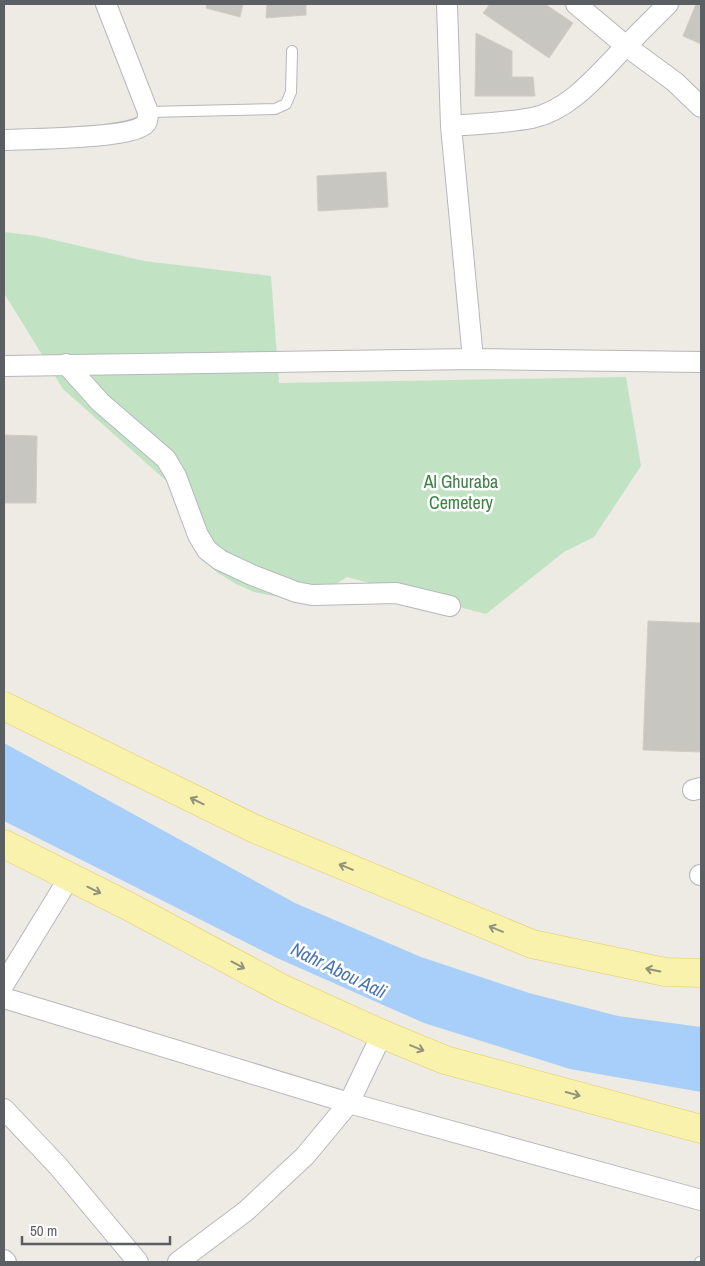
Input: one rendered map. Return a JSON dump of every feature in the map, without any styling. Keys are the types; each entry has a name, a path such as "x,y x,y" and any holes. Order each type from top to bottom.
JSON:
{"main road":[{"path":"4,706 255,829 532,944 666,972 701,973"},
{"path":"4,844 128,906 283,989 382,1034 446,1060 701,1129"}],"street":[{"path":"4,140 121,134 142,127 146,123 148,112 106,4"},
{"path":"447,4 451,126 472,359"},
{"path":"576,4 626,46 675,82 701,107"},
{"path":"451,126 533,118 573,98 668,4"},
{"path":"4,366 472,359 701,362"},
{"path":"66,364 100,402 166,459 176,476 198,535 207,550 220,560 296,592 312,594 396,593 450,606"},
{"path":"4,984 69,878"},
{"path":"4,998 349,1103 701,1200"},
{"path":"178,1262 246,1211 305,1156 349,1103 382,1034"},
{"path":"4,1109 58,1166 138,1262"}],"lane":[{"path":"148,112 275,109 286,104 292,92 292,51"}],"green space":[{"name":"Al Ghuraba Cemetery","path":"4,232 37,236 144,261 271,276 279,383 626,377 641,466 594,537 564,552 486,614 347,577 313,598 293,599 254,592 218,573 202,560 172,486 63,389 4,293"}],"water":[{"name":"Nahr Abou Aali","path":"4,743 295,903 421,957 529,993 618,1016 701,1027 701,1092 570,1069 424,1023 277,958 4,821"}],"building":[{"path":"207,4 243,4 240,17 206,8"},
{"path":"267,4 306,4 306,15 266,18"},
{"path":"490,4 545,4 573,23 549,58 483,13"},
{"path":"696,4 701,4 701,44 683,36"},
{"path":"476,33 512,51 512,77 533,77 535,96 475,96"},
{"path":"386,172 388,207 318,211 317,176"},
{"path":"4,435 37,436 36,503 4,503"},
{"path":"648,621 701,623 701,752 643,750"}]}
